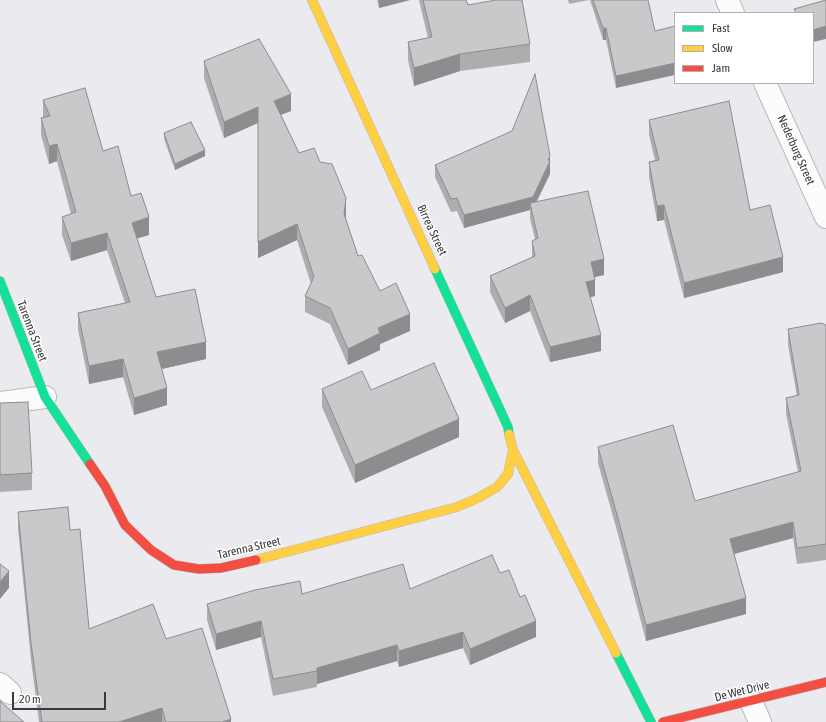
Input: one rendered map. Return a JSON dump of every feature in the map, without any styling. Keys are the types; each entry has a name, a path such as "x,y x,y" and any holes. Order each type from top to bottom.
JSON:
{"street":[{"name":"Birrea Street","path":"312,0 497,400 508,427 512,450 508,474"},
{"path":"727,0 733,12"},
{"name":"Nederburg Street","path":"765,84 826,217"},
{"name":"Tarenna Street","path":"0,281 45,397 105,486 125,525 151,550 174,564 199,569 220,568 250,562 457,507 478,498 497,487 508,474"},
{"path":"0,403 45,397"},
{"path":"512,450 650,722"},
{"name":"De Wet Drive","path":"663,722 826,682"},
{"path":"752,701 760,722"}],"building":[{"path":"423,0 466,0 468,5 496,0 522,0 530,44 460,54 414,68 408,42 432,37"},
{"path":"593,0 648,0 655,31 674,26 674,63 616,76 606,28 603,28"},
{"path":"826,0 826,26 814,30 814,12 796,12 794,9"},
{"path":"259,39 291,94 274,101 299,153 314,148 320,162 332,164 346,198 344,214 358,256 362,255 380,291 396,283 410,314 378,328 380,333 348,349 330,308 305,296 314,277 297,224 258,242 258,107 224,122 204,61"},
{"path":"535,74 550,156 548,160 550,161 533,197 464,215 457,198 451,199 435,165 512,131"},
{"path":"85,88 103,151 118,146 131,196 141,193 149,217 132,223 156,297 195,289 206,342 157,352 167,388 134,398 123,359 89,366 78,313 130,302 107,233 71,243 62,217 76,212 57,144 49,146 41,118 50,116 43,100"},
{"path":"729,101 750,210 770,205 783,257 684,283 664,205 657,206 649,162 659,160 649,120"},
{"path":"191,122 205,150 175,164 164,133"},
{"path":"588,191 604,259 591,262 595,280 586,282 601,335 550,347 530,295 505,308 490,276 535,256 532,241 538,238 530,203"},
{"path":"821,323 826,325 826,544 797,548 793,522 730,539 746,598 646,625 598,447 673,425 695,501 801,471 786,398 799,395 788,329"},
{"path":"434,363 459,419 355,465 322,389 362,371 371,390"},
{"path":"28,402 32,473 0,475 0,403"},
{"path":"68,507 70,530 80,529 89,629 153,604 166,639 202,628 231,719 222,722 166,722 162,708 119,722 42,722 31,643 18,512"},
{"path":"492,555 500,573 509,570 520,597 525,595 536,621 470,649 463,632 399,651 397,645 317,668 317,671 273,679 261,621 216,634 207,604 255,590 300,581 302,594 403,564 410,589"},
{"path":"0,564 9,571 0,582"},
{"path":"0,701 24,722 0,722"}],"traffic: fast":[{"path":"435,269 508,427 509,434"},
{"path":"0,281 45,397 90,464"},
{"path":"616,653 651,722"}],"traffic: slow":[{"path":"312,0 435,269"},
{"path":"256,560 457,507 478,498 497,487 508,474 513,450 509,434"},
{"path":"513,450 616,653"}],"traffic: jam":[{"path":"90,464 105,486 125,525 151,550 174,565 199,569 221,568 256,560"},
{"path":"663,722 826,682"}]}
